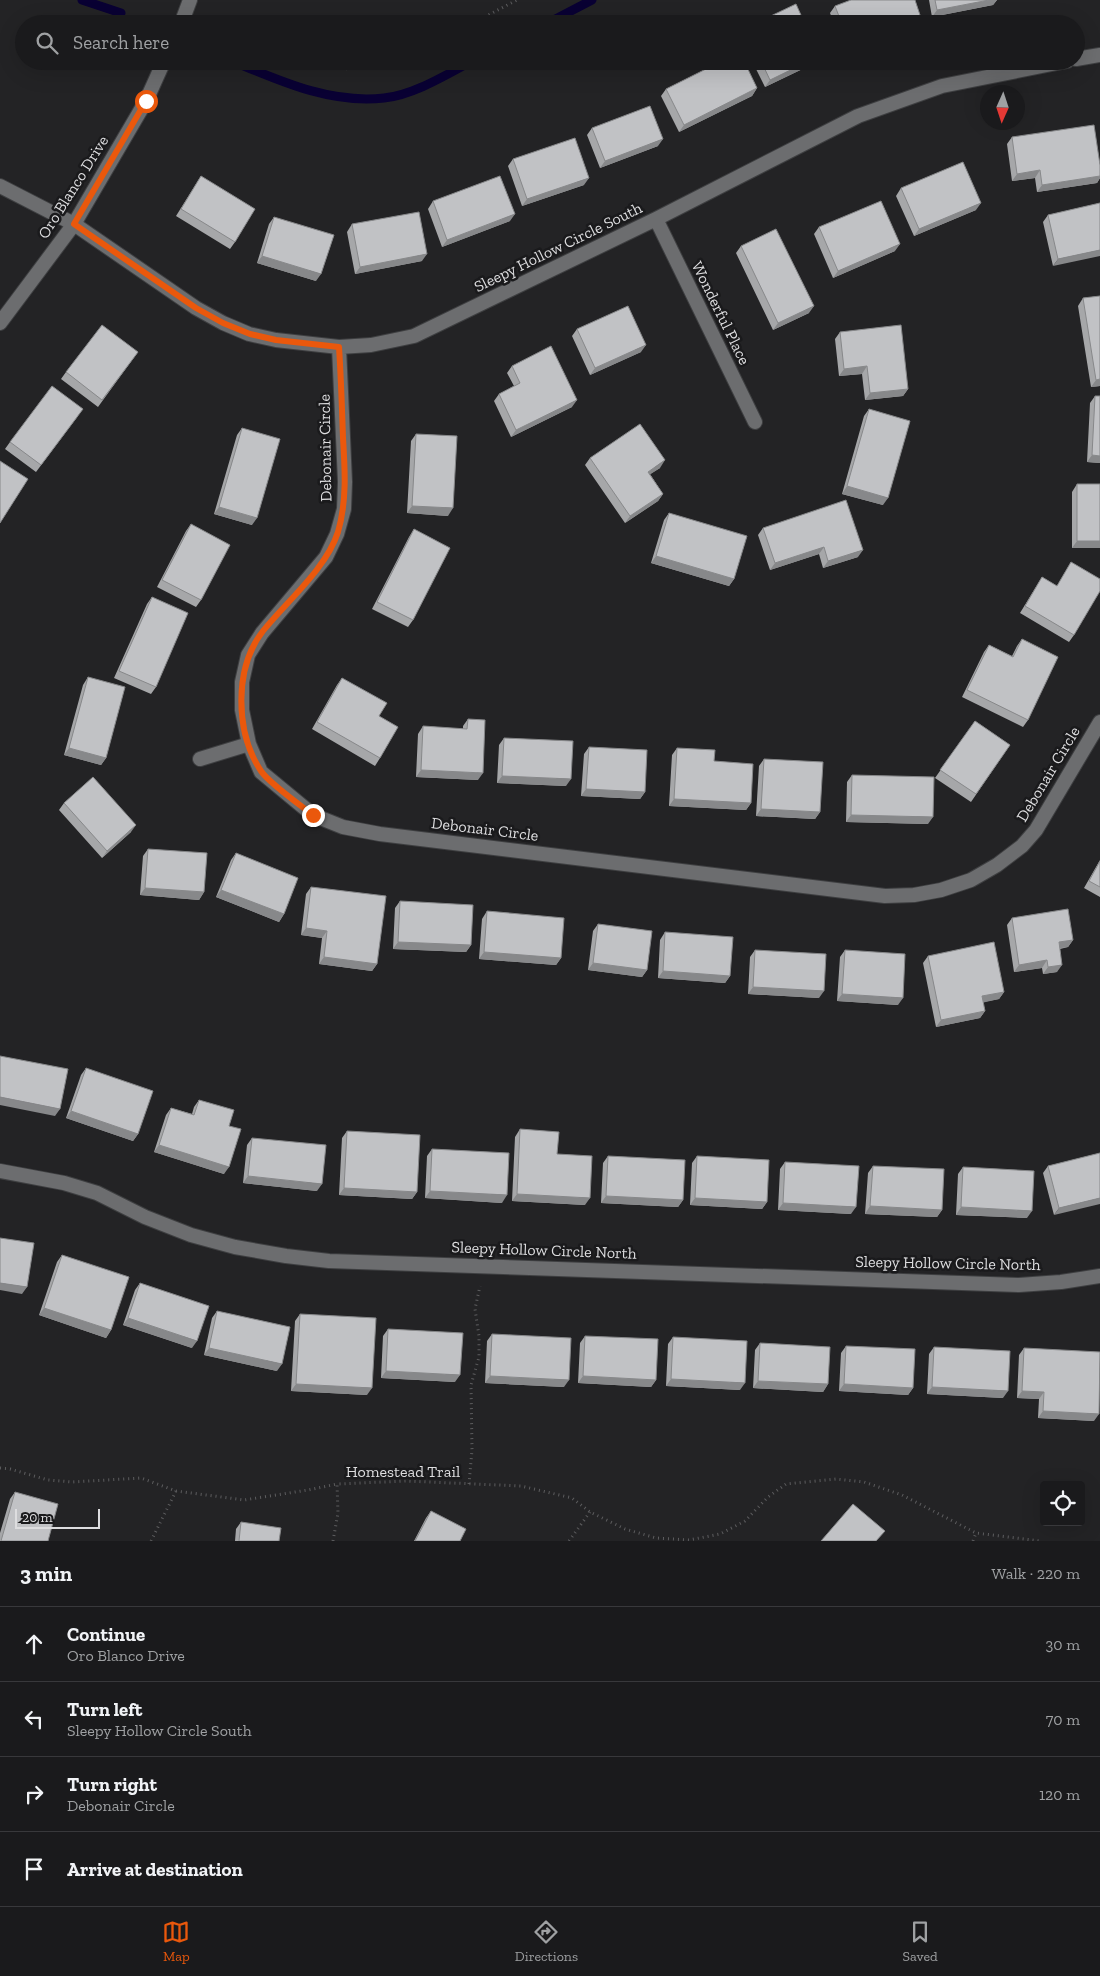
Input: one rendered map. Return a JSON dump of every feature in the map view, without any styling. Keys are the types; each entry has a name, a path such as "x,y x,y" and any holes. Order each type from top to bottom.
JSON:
{"street":[{"path":"184,15 190,0"},
{"path":"1085,58 1100,55"},
{"name":"Oro Blanco Drive","path":"0,323 74,224 146,101 160,70"},
{"name":"Sleepy Hollow Circle South","path":"0,186 74,224 196,308 223,323 250,334 276,340 339,347 371,345 414,336 656,219 866,112 942,86 1022,70"},
{"name":"Wonderful Place","path":"656,219 755,422"},
{"name":"Debonair Circle","path":"339,347 345,482 344,509 337,534 326,557 262,632 248,655 242,682 242,710 248,744 261,772 313,815 343,827 380,834 875,894 914,895 941,890 971,880 997,865 1022,846 1036,830 1100,722"},
{"path":"200,759 248,744"},
{"name":"Sleepy Hollow Circle North","path":"0,1171 64,1183 97,1193 144,1217 191,1235 235,1247 329,1261 1019,1285 1061,1282 1100,1276"}],"path":[{"path":"488,15 517,0"},
{"name":"Homestead Trail","path":"469,1484 472,1450 471,1385 479,1357 479,1336 475,1309 483,1266"},
{"name":"Homestead Trail","path":"0,1468 48,1480 72,1482 141,1478 176,1491 244,1500 337,1484 406,1481 521,1486 572,1498 590,1512 625,1530 656,1538 690,1540 720,1534 745,1521 768,1497 786,1484 836,1479 864,1482 902,1495 976,1533 1040,1541"},
{"name":"Homestead Trail","path":"333,1541 338,1513 337,1484"},
{"path":"151,1541 176,1491"},
{"path":"569,1541 590,1512"},
{"path":"973,1541 976,1533"}],"building":[{"path":"851,0 915,0 920,15 838,15 835,6"},
{"path":"935,0 989,0 937,10"},
{"path":"796,4 801,15 773,15"},
{"path":"704,70 748,70 757,88 684,125 666,89"},
{"path":"765,70 791,70 770,80"},
{"path":"650,106 663,139 605,161 592,128"},
{"path":"1094,125 1100,176 1042,185 1040,170 1017,174 1012,137"},
{"path":"575,138 589,178 527,199 513,159"},
{"path":"963,162 981,203 919,229 901,188"},
{"path":"201,176 255,209 235,242 181,209"},
{"path":"500,176 515,214 447,240 433,201"},
{"path":"881,201 900,244 838,271 819,227"},
{"path":"1100,203 1100,250 1058,259 1048,215"},
{"path":"419,212 427,254 360,267 352,224"},
{"path":"274,217 334,235 321,274 262,256"},
{"path":"776,229 814,306 778,323 741,246"},
{"path":"1100,296 1100,379 1096,380 1083,298"},
{"path":"628,306 646,345 595,368 577,329"},
{"path":"102,325 138,352 102,400 66,372"},
{"path":"901,325 908,389 870,393 867,366 844,369 840,332"},
{"path":"551,346 577,400 516,430 499,394 520,383 512,366"},
{"path":"52,386 83,409 41,465 10,442"},
{"path":"1095,396 1100,396 1100,456 1092,455"},
{"path":"869,409 910,421 888,498 847,486"},
{"path":"640,424 665,460 648,472 663,494 630,516 590,458"},
{"path":"242,428 280,439 257,518 219,507"},
{"path":"416,434 457,436 453,508 412,506"},
{"path":"0,461 28,479 0,523"},
{"path":"1077,484 1100,484 1100,541 1077,541"},
{"path":"846,500 863,550 828,561 824,547 775,563 763,528"},
{"path":"669,513 747,536 734,579 656,556"},
{"path":"191,524 230,545 201,600 162,580"},
{"path":"414,529 450,548 413,620 377,602"},
{"path":"1071,562 1100,579 1100,591 1074,635 1025,606 1042,577 1057,586"},
{"path":"152,597 188,613 156,687 119,671"},
{"path":"1022,639 1058,657 1028,720 967,690 989,645 1013,657"},
{"path":"88,677 125,687 106,758 69,748"},
{"path":"342,678 387,703 379,716 398,727 380,758 317,722"},
{"path":"468,719 485,720 483,773 421,770 423,726 467,729"},
{"path":"975,721 1010,745 976,794 940,770"},
{"path":"504,738 573,741 571,779 502,776"},
{"path":"589,747 647,750 645,792 586,789"},
{"path":"677,748 715,750 714,761 753,764 751,803 674,799"},
{"path":"764,759 823,762 820,812 761,809"},
{"path":"852,775 934,777 933,817 851,815"},
{"path":"93,777 136,825 107,851 64,803"},
{"path":"148,849 207,853 204,892 145,888"},
{"path":"236,853 298,878 284,914 221,890"},
{"path":"1100,861 1100,887 1089,881"},
{"path":"311,887 386,896 377,964 324,957 327,931 306,928"},
{"path":"400,901 473,905 471,945 398,942"},
{"path":"1068,909 1073,940 1059,942 1062,965 1048,967 1047,960 1019,965 1012,918"},
{"path":"487,911 564,918 561,958 484,952"},
{"path":"598,924 652,931 647,970 593,963"},
{"path":"665,932 733,937 730,976 663,971"},
{"path":"994,942 1004,992 982,996 985,1011 941,1020 928,956"},
{"path":"755,950 826,954 824,991 753,987"},
{"path":"845,950 905,954 903,998 842,994"},
{"path":"0,1056 68,1069 60,1109 0,1097"},
{"path":"86,1068 153,1091 138,1134 71,1111"},
{"path":"199,1100 234,1110 229,1126 241,1129 229,1167 159,1145 171,1108 194,1115"},
{"path":"520,1129 559,1132 557,1154 592,1156 590,1198 517,1194"},
{"path":"347,1131 420,1135 417,1192 344,1188"},
{"path":"252,1138 326,1145 322,1184 248,1176"},
{"path":"432,1149 509,1153 507,1195 430,1191"},
{"path":"1100,1153 1100,1198 1059,1208 1048,1166"},
{"path":"608,1156 685,1160 683,1200 606,1196"},
{"path":"697,1156 769,1160 767,1202 695,1198"},
{"path":"785,1162 859,1166 856,1207 783,1203"},
{"path":"873,1166 944,1169 942,1210 870,1206"},
{"path":"963,1167 1034,1171 1032,1211 961,1207"},
{"path":"0,1238 34,1243 27,1287 0,1283"},
{"path":"62,1255 129,1277 111,1330 44,1308"},
{"path":"140,1283 209,1306 197,1341 128,1318"},
{"path":"217,1311 290,1327 282,1364 209,1348"},
{"path":"300,1314 376,1318 372,1388 296,1384"},
{"path":"388,1329 463,1333 460,1375 386,1371"},
{"path":"492,1334 571,1338 569,1380 490,1376"},
{"path":"585,1336 658,1339 656,1380 583,1376"},
{"path":"673,1337 747,1341 745,1383 671,1379"},
{"path":"760,1343 830,1347 828,1384 758,1381"},
{"path":"846,1346 915,1349 913,1388 844,1384"},
{"path":"934,1347 1010,1351 1008,1391 932,1387"},
{"path":"1024,1348 1100,1352 1099,1414 1043,1411 1044,1392 1022,1391"},
{"path":"15,1492 58,1504 48,1541 1,1541"},
{"path":"853,1504 885,1531 876,1541 821,1541"},
{"path":"431,1511 466,1529 460,1541 415,1541"},
{"path":"241,1522 281,1528 279,1541 239,1541"}],"waterway":[{"path":"82,0 121,13"},
{"path":"563,15 592,0"},
{"path":"254,70 287,83 325,94 344,98 364,99 384,98 406,93 429,84 455,70"}],"route":[{"path":"146,101 74,224 196,308 223,323 250,334 276,340 339,347 345,482 344,509 337,534 326,557 262,632 248,655 242,682 242,710 248,744 261,772 313,815"}]}
